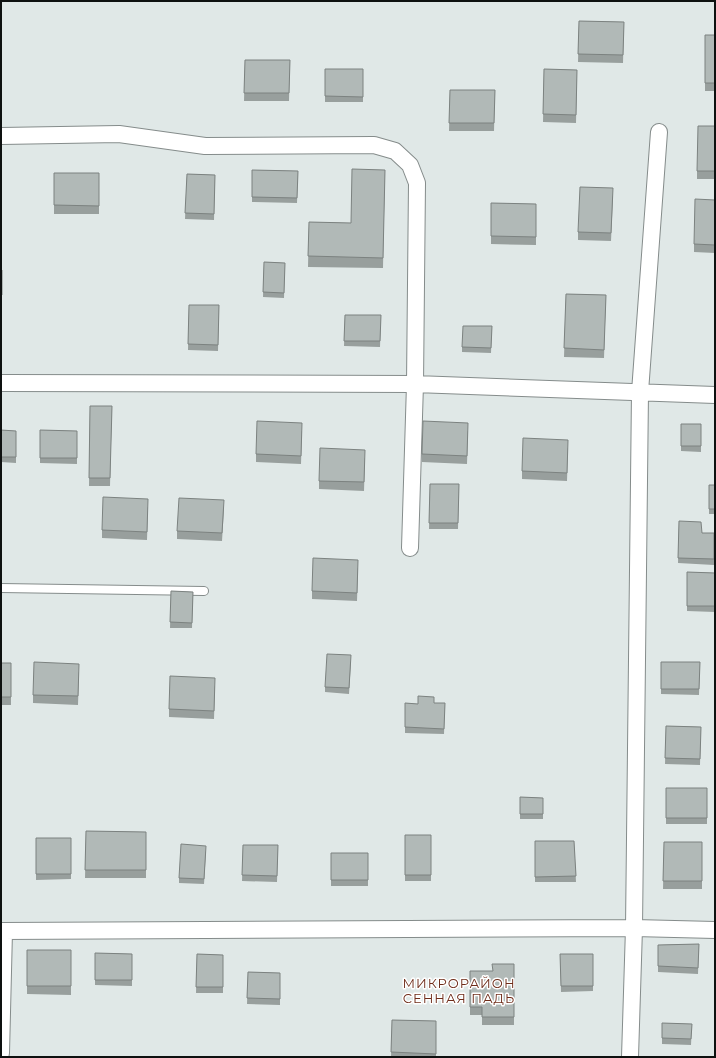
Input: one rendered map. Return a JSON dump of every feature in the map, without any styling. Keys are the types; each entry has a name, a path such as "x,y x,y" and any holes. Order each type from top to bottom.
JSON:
{"street":[{"path":"630,1057 634,928 640,392 659,132"},
{"path":"1,136 119,134 205,146 374,145 395,151 410,164 416,183 415,384 410,548"},
{"path":"1,382 415,384 715,395"},
{"path":"1,1053 3,931 634,928 715,930"}],"lane":[{"path":"1,588 204,591"}],"building":[{"path":"579,21 624,22 623,55 578,54"},
{"path":"705,35 715,35 715,83 705,83"},
{"path":"245,60 290,60 289,93 244,93"},
{"path":"325,69 363,69 363,97 325,96"},
{"path":"544,69 577,70 576,115 543,114"},
{"path":"450,90 495,90 494,123 449,123"},
{"path":"698,126 715,126 715,171 697,171"},
{"path":"352,169 385,170 383,258 308,256 309,222 351,223"},
{"path":"252,170 298,171 297,198 252,197"},
{"path":"54,173 99,173 99,206 54,205"},
{"path":"187,174 215,175 214,214 185,213"},
{"path":"580,187 613,188 611,233 578,232"},
{"path":"695,199 715,200 715,245 694,244"},
{"path":"491,203 536,204 536,237 491,236"},
{"path":"264,262 285,263 284,293 263,292"},
{"path":"2,270 2,295 1,295"},
{"path":"566,294 606,295 604,350 564,348"},
{"path":"189,305 219,305 218,345 188,344"},
{"path":"345,315 381,315 380,341 344,341"},
{"path":"463,326 492,326 491,348 462,347"},
{"path":"90,406 112,406 110,478 89,478"},
{"path":"257,421 302,423 301,456 256,454"},
{"path":"423,421 468,423 467,456 422,454"},
{"path":"681,424 701,424 701,446 681,446"},
{"path":"1,430 16,431 16,457 1,457"},
{"path":"40,430 77,431 77,458 40,458"},
{"path":"523,438 568,440 567,473 522,471"},
{"path":"320,448 365,450 364,482 319,481"},
{"path":"430,484 459,484 458,523 429,523"},
{"path":"709,485 715,485 715,509 709,509"},
{"path":"103,497 148,499 147,532 102,530"},
{"path":"179,498 224,500 222,533 177,531"},
{"path":"679,521 701,522 702,533 714,533 714,559 678,558"},
{"path":"313,558 358,560 357,593 312,591"},
{"path":"687,572 715,573 715,606 687,606"},
{"path":"171,591 193,592 192,623 170,622"},
{"path":"327,654 351,655 349,688 325,687"},
{"path":"34,662 79,664 78,696 33,695"},
{"path":"661,662 700,662 699,689 661,689"},
{"path":"1,663 11,663 11,697 1,697"},
{"path":"170,676 215,678 214,711 169,709"},
{"path":"418,696 434,697 434,703 445,703 444,729 405,727 405,703 418,704"},
{"path":"666,726 701,727 700,759 665,758"},
{"path":"666,788 707,788 707,818 666,818"},
{"path":"520,797 543,798 543,814 520,814"},
{"path":"86,831 146,832 146,870 85,870"},
{"path":"405,835 431,835 431,875 405,875"},
{"path":"36,838 71,838 71,874 36,874"},
{"path":"535,841 574,841 576,876 535,877"},
{"path":"664,842 702,842 702,881 663,881"},
{"path":"181,844 206,846 204,879 179,878"},
{"path":"243,845 278,845 277,876 242,875"},
{"path":"331,853 368,853 368,880 331,880"},
{"path":"699,944 698,968 658,966 658,945"},
{"path":"27,950 71,950 71,986 27,986"},
{"path":"95,953 132,954 132,980 95,980"},
{"path":"197,954 223,955 223,987 196,987"},
{"path":"560,954 593,954 593,986 561,986"},
{"path":"492,964 514,964 514,1017 482,1017 482,1007 470,1007 470,971 493,971"},
{"path":"248,972 280,973 280,999 247,998"},
{"path":"392,1020 436,1021 436,1054 391,1052"},
{"path":"662,1023 692,1024 691,1039 662,1038"}],"district":[{"name":"МИКРОРАЙОН СЕННАЯ ПАДЬ","path":"459,990"}]}
